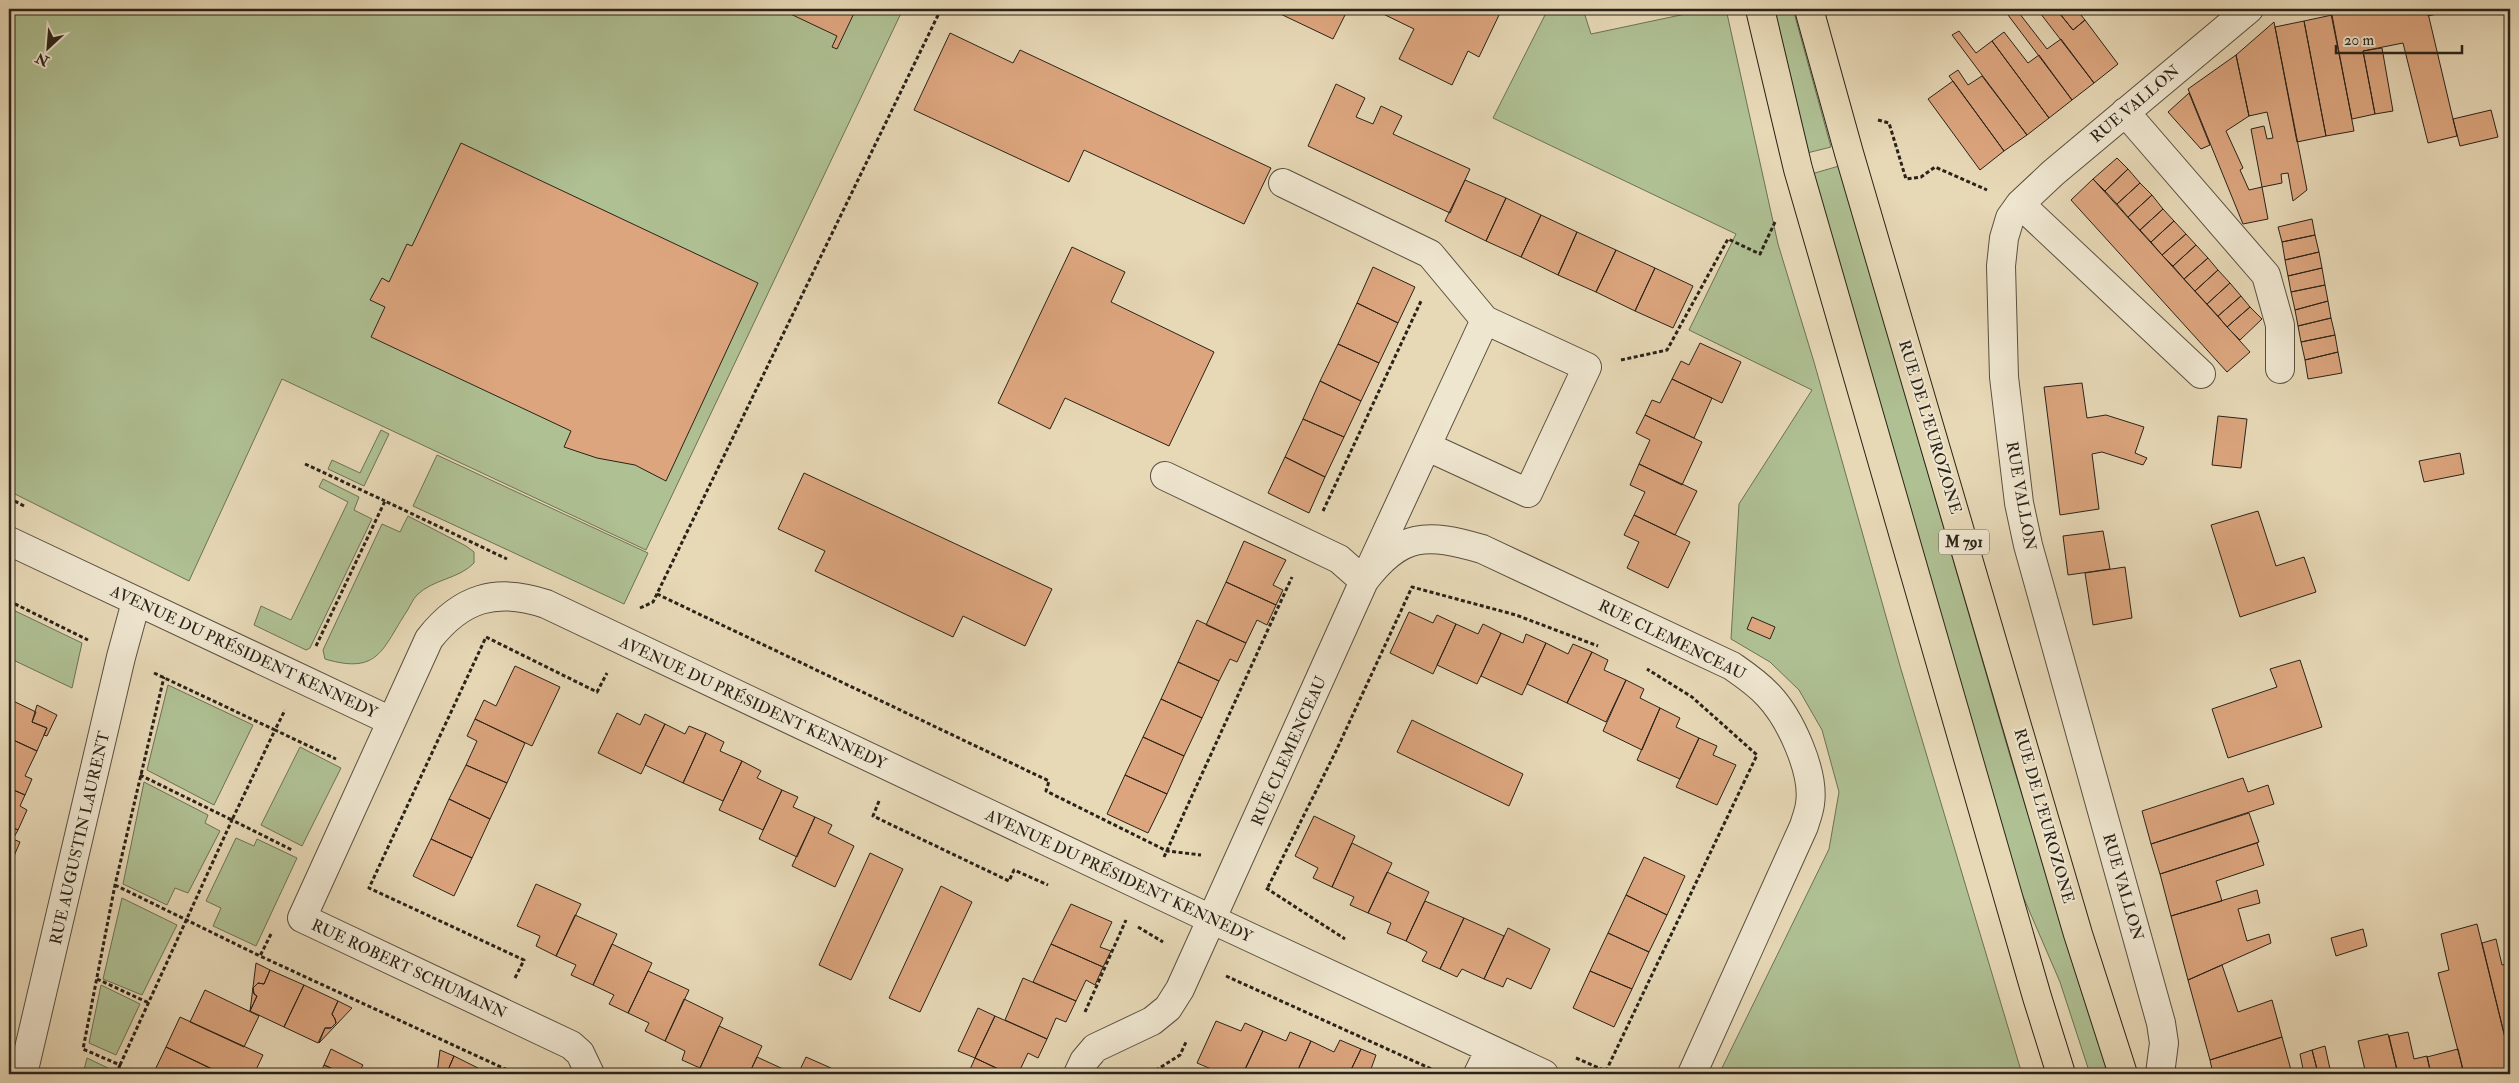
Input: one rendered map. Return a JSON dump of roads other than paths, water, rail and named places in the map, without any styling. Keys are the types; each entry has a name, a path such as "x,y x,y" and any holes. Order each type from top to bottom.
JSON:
{"main road":[{"path":"1760,9 1798,168 1889,491 2034,988 2062,1074"},
{"name":"RUE DE L'EUROZONE","path":"1809,9 1848,153 2078,934 2123,1074"}],"street":[{"name":"RUE VALLON","path":"2160,1074 2164,1043 2161,1023 2048,618 2019,503 2004,377 2000,266 2004,238 2010,218 2020,204 2053,173 2249,9"},
{"path":"2125,112 2266,275 2280,325 2280,369"},
{"path":"1283,183 1430,254 1486,320 1587,367 1528,493 1428,446"},
{"path":"2020,204 2201,374"},
{"name":"RUE CLEMENCEAU","path":"1213,920 1486,320"},
{"path":"1165,476 1308,543 1368,576"},
{"name":"RUE CLEMENCEAU","path":"1368,576 1379,562 1395,550 1414,540 1430,538 1455,541 1482,549 1732,666 1754,681 1770,696 1781,713 1803,758 1809,781 1810,803 1804,826 1784,874 1692,1074"},
{"name":"AVENUE DU PRÉSIDENT KENNEDY","path":"9,542 391,721 429,640 444,620 461,609 482,600 502,596 524,597 546,604 1150,891 1544,1074"},
{"name":"RUE AUGUSTIN LAURENT","path":"24,1074 136,602"},
{"name":"RUE ROBERT SCHUMANN","path":"391,721 302,918 571,1046 580,1053 590,1074"},
{"path":"1078,1074 1084,1061 1095,1048 1152,1022 1168,1008 1180,989 1213,920"},
{"path":"1478,1074 1490,1050"}]}
